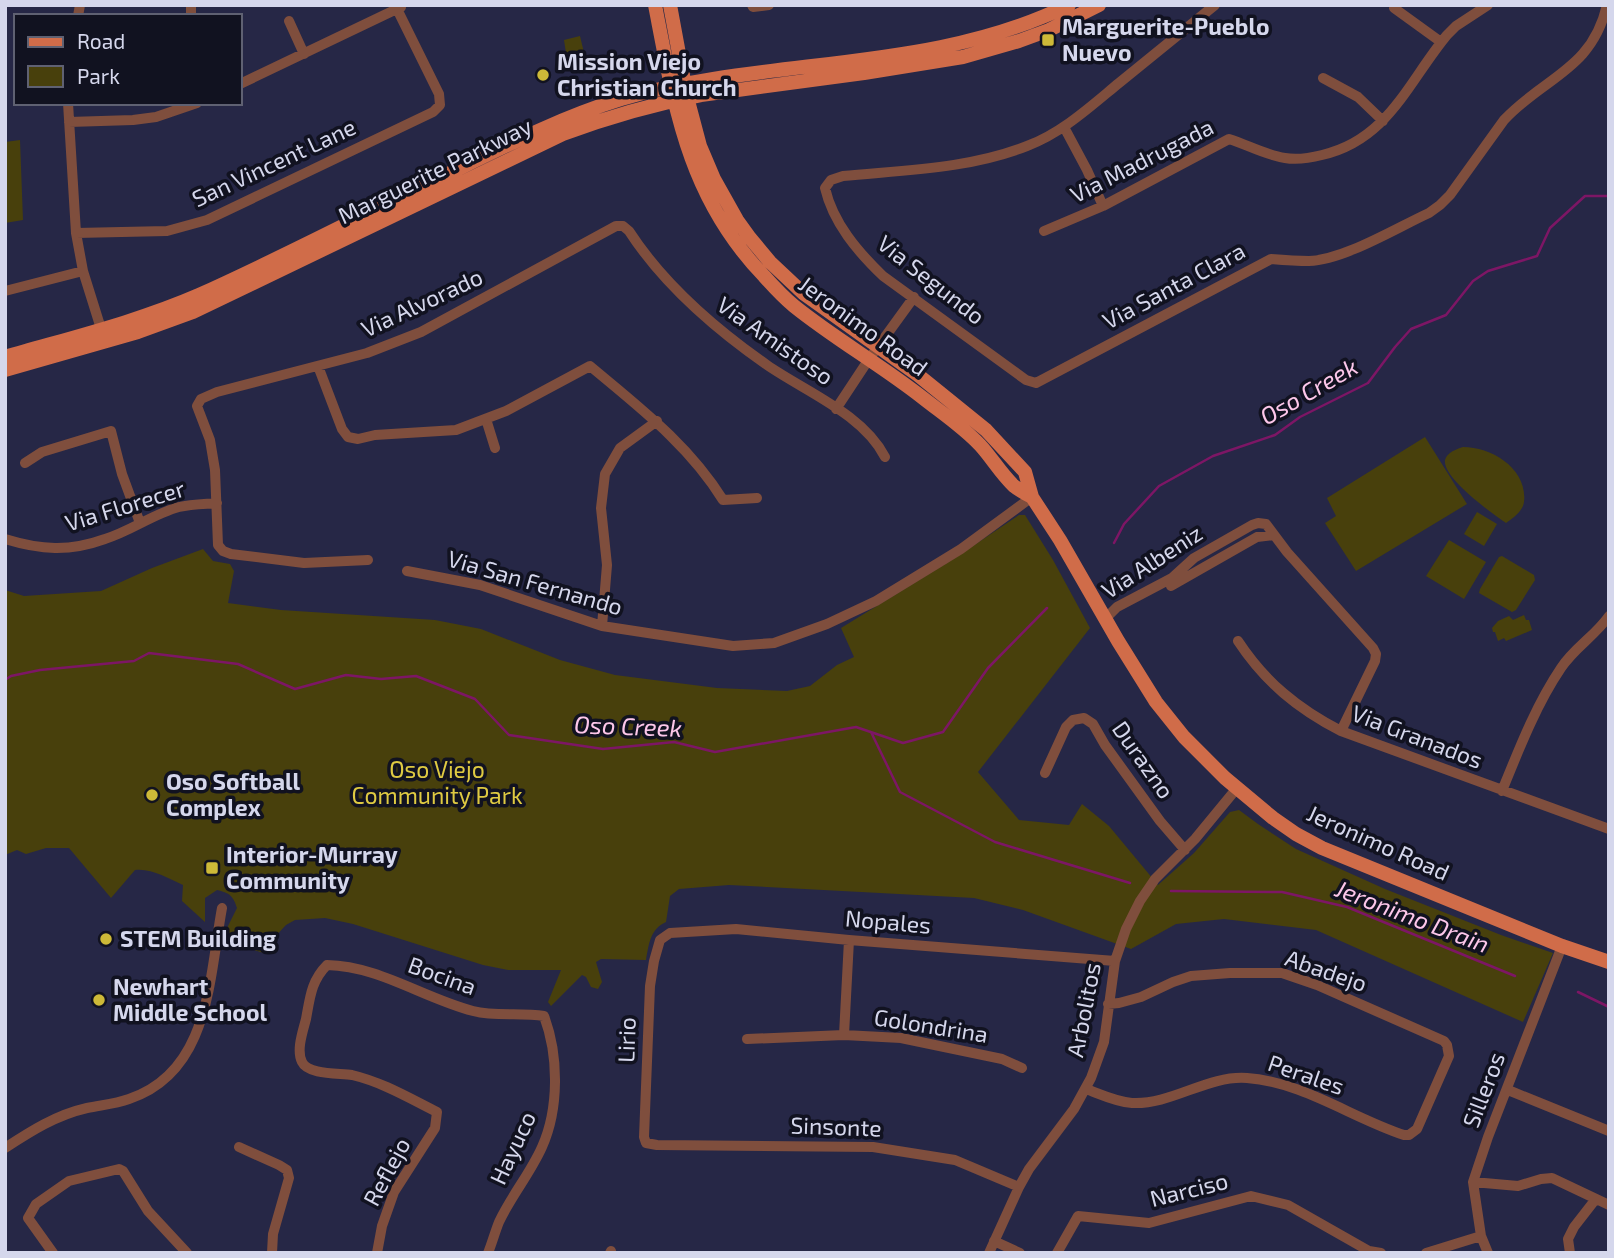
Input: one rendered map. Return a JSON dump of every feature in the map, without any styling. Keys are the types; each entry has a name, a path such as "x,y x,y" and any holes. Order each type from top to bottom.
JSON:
{"main road":[{"name":"Jeronimo Road","path":"655,5 679,92 700,146 714,179 750,238 769,262 873,353 918,375 986,430 1025,472 1032,497 1140,679 1184,737 1273,818 1322,848 1562,946 1609,962"},
{"name":"Jeronimo Road","path":"670,5 679,92"},
{"name":"Marguerite Parkway","path":"5,370 103,336 198,295 545,127 622,99 887,70 963,57 1019,41 1045,17 1069,5"},
{"name":"Marguerite Parkway","path":"1045,17 1099,5"},
{"name":"Marguerite Parkway","path":"5,357 103,336"}],"street":[{"path":"752,6 769,5"},
{"name":"Via Madrugada","path":"1044,231 1103,206 1229,139 1266,153 1302,159 1353,144 1389,115 1441,42 1456,26 1488,5"},
{"name":"Via Santa Clara","path":"1036,383 1271,259 1310,261 1347,252 1429,213 1450,195 1504,120 1579,60 1595,39 1607,5"},
{"path":"1103,206 1064,127 1211,6"},
{"path":"242,83 400,7"},
{"name":"San Vincent Lane","path":"76,233 167,231 207,220 433,112 440,105 439,93 400,7"},
{"path":"1394,8 1441,42"},
{"path":"289,21 304,54"},
{"path":"1323,78 1359,97 1383,121"},
{"path":"68,105 76,233 83,271 103,336"},
{"path":"69,122 156,117 192,105"},
{"name":"Via Segundo","path":"1036,383 1026,380 883,276 863,257 849,237 828,201 825,188 831,180 843,177 960,164 1003,155 1028,146 1064,127"},
{"name":"Via Alvorado","path":"217,503 210,440 197,406 201,399 217,392 367,353 421,331 616,226"},
{"name":"Via Amistoso","path":"616,226 623,226 629,231 654,266 694,308 770,367 851,418 871,435 885,457"},
{"path":"5,291 83,271"},
{"path":"836,409 914,298"},
{"path":"318,366 342,429 348,436 358,439 375,435 456,430 506,411 590,366 657,421 696,462 723,500 757,498"},
{"path":"486,419 495,448"},
{"path":"602,626 607,565 601,508 605,474 620,449 657,421"},
{"path":"25,463 42,452 111,431 122,474 140,523"},
{"name":"Via San Fernando","path":"407,571 480,585 602,626 733,646 774,642 827,624 876,601 961,549 1032,497"},
{"path":"217,503 218,545 230,554 285,562 368,560"},
{"name":"Via Florecer","path":"5,539 50,549 78,547 106,539 181,507 217,503"},
{"name":"Via Albeniz","path":"1266,524 1274,535 1257,537 1106,618 1117,607 1172,578 1194,558 1252,525 1266,524"},
{"path":"1274,535 1376,654 1341,731"},
{"path":"1226,539 1233,552"},
{"path":"1502,791 1527,730 1561,668 1609,616"},
{"name":"Via Granados","path":"1238,641 1256,668 1292,701 1341,731 1609,829"},
{"name":"Durazno","path":"1045,773 1066,727 1073,720 1084,718 1093,724 1160,821 1185,850"},
{"name":"Arbolitos","path":"989,1253 1019,1187 1074,1109 1096,1067 1102,1048 1115,961 1126,929 1140,901 1155,879 1185,850 1237,788"},
{"path":"5,1148 61,1116 138,1096 160,1083 175,1069 192,1044 200,1023 222,908"},
{"name":"Nopales","path":"660,940 670,933 736,929 1115,961"},
{"name":"Lirio","path":"646,1143 650,986 660,940"},
{"path":"844,1035 849,940"},
{"name":"Silleros","path":"1488,1253 1481,1236 1473,1182 1562,946"},
{"name":"Bocina","path":"437,1112 381,1084 352,1076 310,1071 302,1063 300,1052 310,994 317,975 327,965 374,973 476,1012 529,1013 544,1016"},
{"name":"Abadejo","path":"1108,1004 1142,997 1191,976 1282,973 1317,985 1444,1041"},
{"name":"Hayuco","path":"488,1253 499,1222 541,1147 552,1119 555,1063 544,1016"},
{"name":"Golondrina","path":"747,1039 844,1035 901,1038 1002,1059 1022,1068"},
{"name":"Perales","path":"1086,1088 1131,1103 1152,1102 1224,1079 1248,1078 1304,1092 1393,1131 1409,1135 1417,1129 1448,1060 1449,1052 1444,1041"},
{"path":"1508,1090 1609,1130"},
{"name":"Reflejo","path":"377,1253 382,1226 394,1192 435,1128 437,1112"},
{"name":"Sinsonte","path":"646,1143 873,1147 955,1160 1019,1187"},
{"path":"239,1147 287,1170 289,1178 273,1234 272,1253"},
{"path":"53,1253 28,1219 36,1204 69,1181 121,1169 148,1211 187,1253"},
{"path":"1473,1182 1518,1186 1552,1178 1609,1205"},
{"name":"Narciso","path":"1057,1253 1078,1216 1149,1223 1251,1196 1288,1205 1369,1251 1381,1253"},
{"path":"1570,1253 1569,1239 1574,1227 1595,1199"},
{"path":"1426,1253 1481,1236"},
{"path":"994,1241 1020,1253"}],"green space":[{"path":"580,36 585,57 571,60 566,53 564,40"},
{"path":"20,140 23,220 5,223 5,142"},
{"path":"1425,437 1467,504 1356,571 1325,523 1336,516 1327,498"},
{"path":"1463,447 1496,456 1506,462 1520,479 1524,502 1517,514 1506,523 1470,495 1446,468 1445,460 1448,455"},
{"path":"1477,512 1497,524 1484,546 1464,534"},
{"name":"Oso Viejo Community Park","path":"1019,515 1025,515 1090,628 978,772 1019,820 1069,825 1082,804 1109,826 1158,885 1194,853 1230,812 1239,810 1296,849 1385,889 1553,953 1523,1022 1316,930 1224,919 1176,924 1131,949 1023,910 974,898 729,885 679,889 670,896 666,922 653,933 646,960 601,959 596,962 602,982 598,989 591,987 582,975 551,1006 548,1002 561,970 508,970 483,965 353,924 325,918 295,920 286,925 271,941 267,954 226,941 228,926 237,908 232,897 225,892 217,890 205,898 205,922 182,901 183,885 153,872 135,870 111,898 69,848 46,848 26,854 17,850 5,855 5,590 24,596 101,591 203,549 213,561 230,564 234,571 228,603 281,610 435,620 481,629 560,660 615,675 717,688 787,691 810,686 837,665 854,657 841,628"},
{"path":"1449,540 1486,562 1464,599 1426,576"},
{"path":"1502,556 1534,575 1535,580 1512,612 1479,593"},
{"path":"1524,615 1532,630 1506,641 1504,638 1498,641 1492,628 1498,621 1509,616 1513,620"}],"waterway":[{"name":"Oso Creek","path":"1114,543 1124,524 1159,486 1213,456 1275,435 1300,417 1368,383 1411,329 1446,315 1473,281 1488,271 1537,256 1550,228 1585,196 1609,196"},
{"name":"Oso Creek","path":"5,680 11,676 40,670 134,661 149,653 238,664 295,689 346,675 381,679 416,676 475,699 509,735 603,749 674,742 715,752 856,727 903,743 943,732 988,668 1047,608"},
{"name":"Jeronimo Drain","path":"871,732 900,792 995,842 1130,883"},
{"name":"Jeronimo Drain","path":"1171,891 1282,892 1347,907 1515,976"},
{"name":"Jeronimo Drain","path":"1578,992 1609,1007"}],"place":[{"name":"Marguerite-Pueblo Nuevo","path":"1048,40"},
{"name":"Mission Viejo Christian Church","path":"543,75"},
{"name":"Oso Softball Complex","path":"152,795"},
{"name":"Interior-Murray Community","path":"212,868"},
{"name":"STEM Building","path":"106,939"},
{"name":"Newhart Middle School","path":"99,1000"}]}
